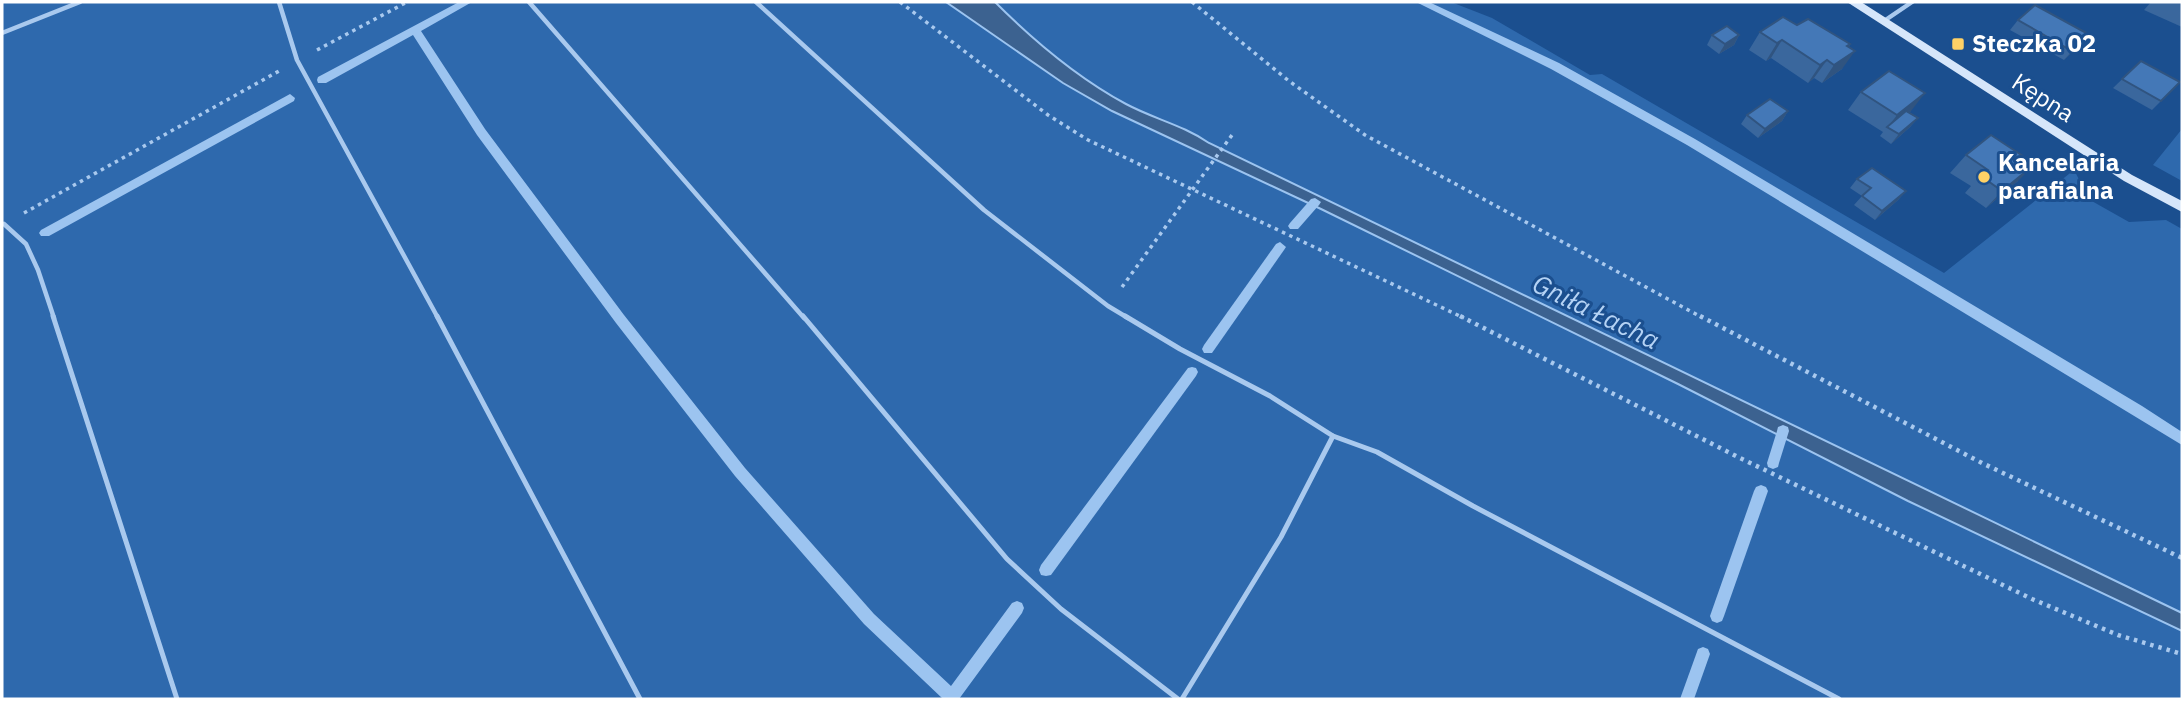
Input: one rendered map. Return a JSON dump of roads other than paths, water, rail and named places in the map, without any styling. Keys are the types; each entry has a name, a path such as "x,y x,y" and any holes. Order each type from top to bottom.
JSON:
{"street":[{"name":"Kępna","path":"1853,2 2128,177 2182,207"}],"lane":[{"path":"2,33 80,2"},
{"path":"279,2 298,60 397,240 640,699"},
{"path":"528,2 869,392 1007,559 1061,609 1180,699 1266,566 1317,473 1333,436"},
{"path":"756,2 984,210 1108,306 1180,349 1270,396 1333,436 1377,452 1473,506 1839,699"},
{"path":"1884,21 1912,2"},
{"path":"4,224 26,244 38,270 177,699"}],"waterway":[{"path":"415,30 467,2"},
{"path":"1421,2 1555,66 1691,142 2182,439"},
{"path":"322,80 415,30"},
{"path":"415,30 481,132 620,319 740,472 869,619 952,697"},
{"path":"45,233 290,98"},
{"path":"1294,226 1315,202"},
{"path":"1208,349 1280,247"},
{"path":"1046,570 1192,372"},
{"path":"1773,463 1783,431"},
{"path":"1717,616 1761,491"},
{"path":"952,697 1017,608"},
{"path":"1687,699 1703,654"}],"place":[{"name":"Steczka 02","path":"1958,44"},
{"name":"Kancelaria parafialna","path":"1984,177"}],"water label":[{"name":"Gniła Łacha","path":"1596,312"}]}
